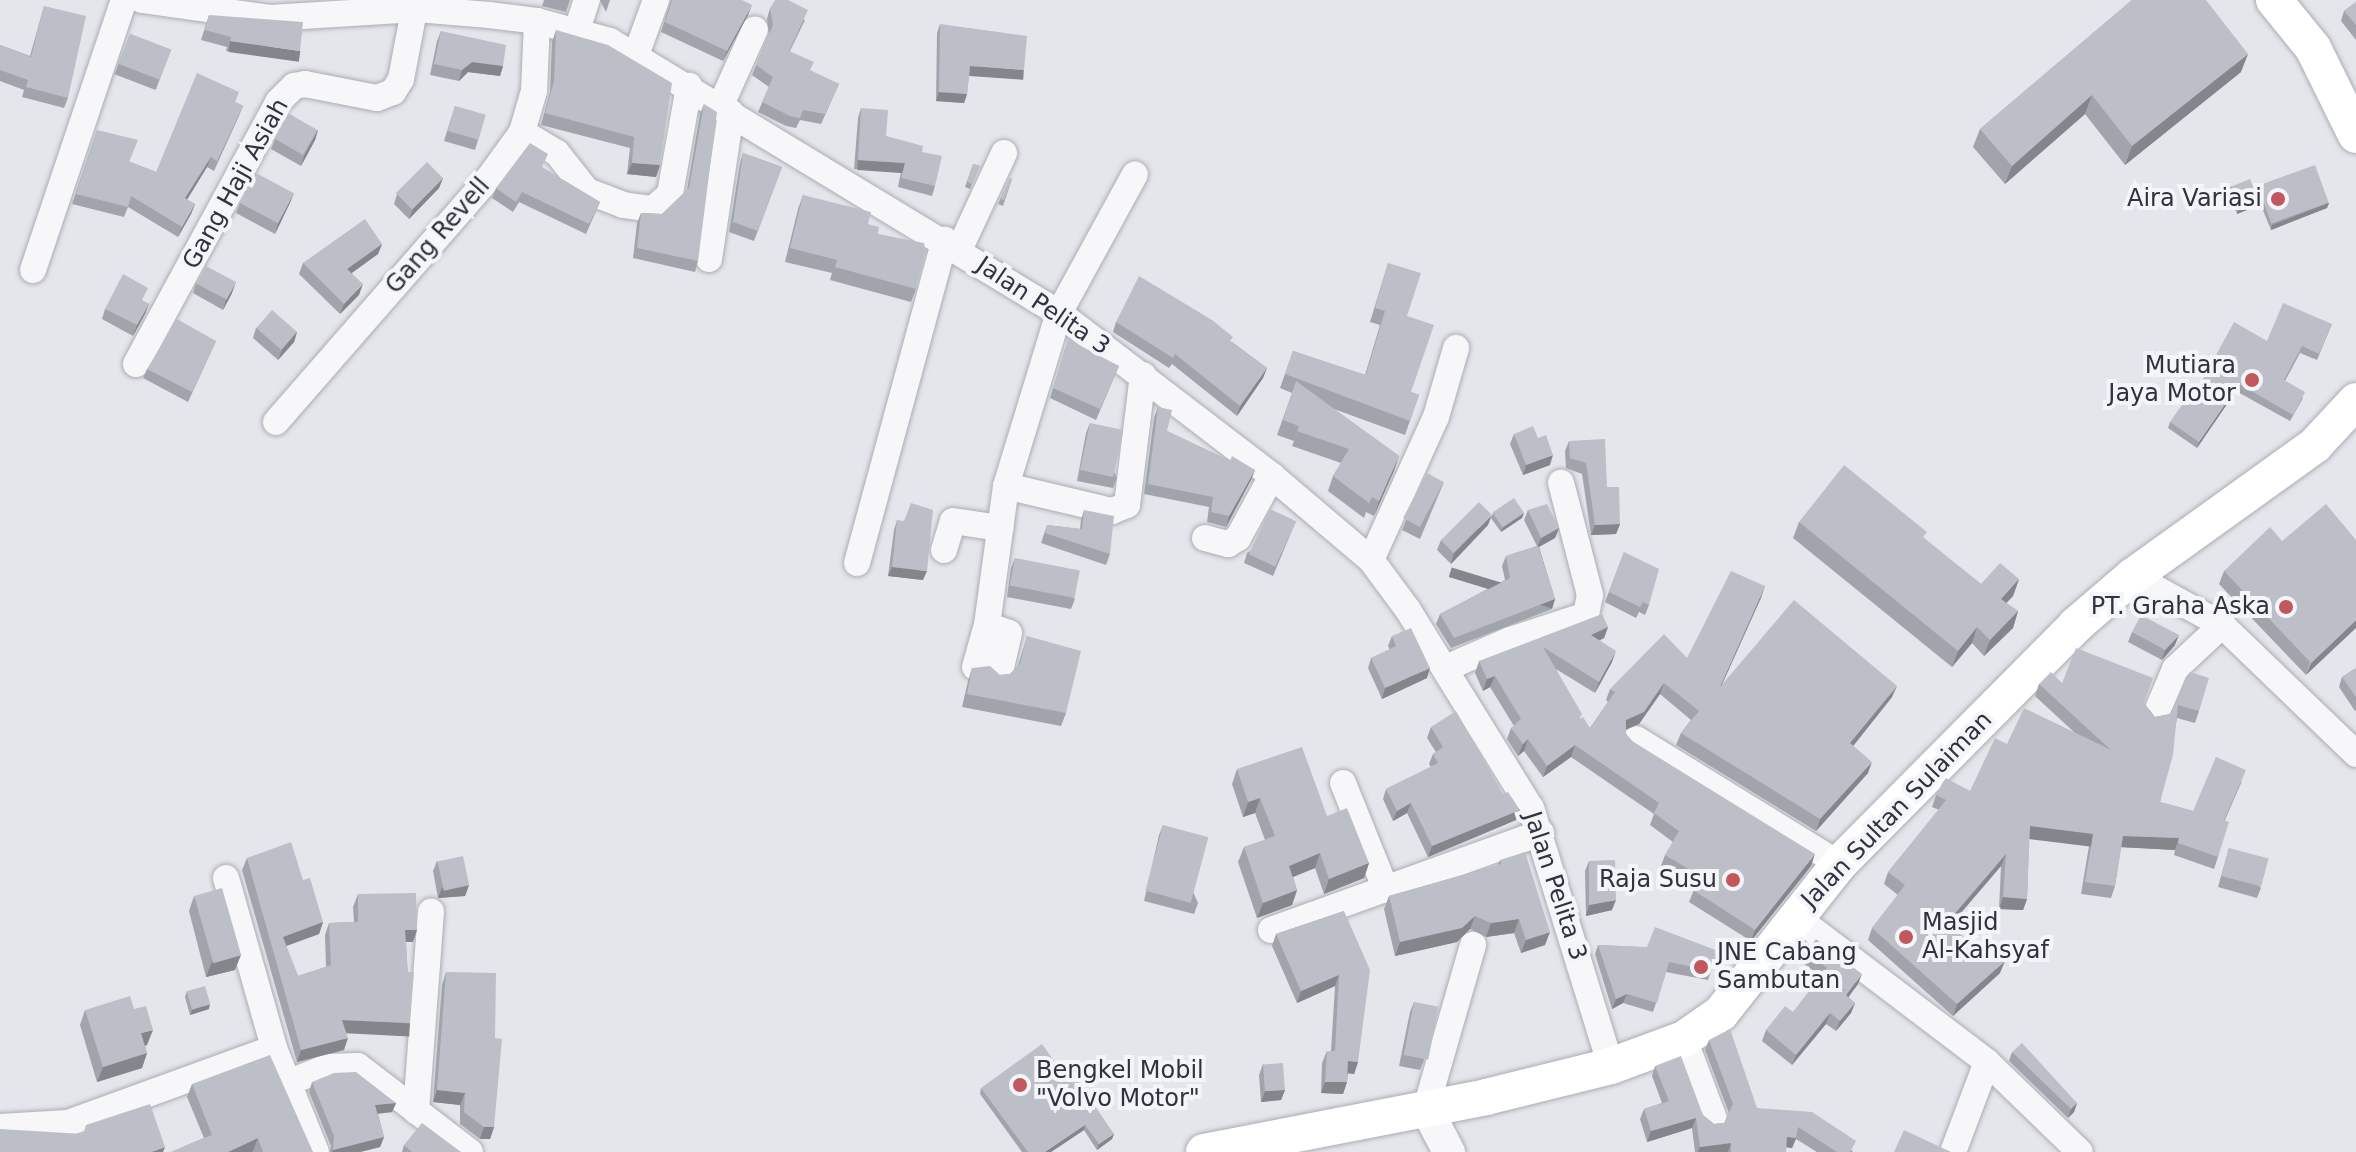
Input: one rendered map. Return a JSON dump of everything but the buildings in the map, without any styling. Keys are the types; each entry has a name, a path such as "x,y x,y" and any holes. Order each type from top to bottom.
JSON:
{"main road":[{"path":"2274,0 2313,48 2354,125"},
{"name":"Jalan Sultan Sulaiman","path":"1204,1152 1426,1108 1611,1066 1684,1039 1721,1013 1839,864 2076,625 2133,576 2315,445 2356,401"}],"street":[{"path":"33,270 124,0"},
{"name":"Jalan Pelita 3","path":"142,0 270,18 416,5 490,8 577,30 636,55 689,86 1059,313 1272,476 1371,560 1446,668 1517,782 1541,833 1611,1066"},
{"path":"577,30 587,0"},
{"path":"636,55 656,0"},
{"name":"Gang Haji Asiah","path":"136,364 278,102 294,86 305,84 377,98 393,92 401,79 416,5"},
{"name":"Gang Revell","path":"276,422 488,179 522,132 534,91 537,21"},
{"path":"709,259 726,110 755,29"},
{"path":"522,132 557,153 587,191 623,205 653,209 670,194 689,86"},
{"path":"857,563 952,245 1004,153"},
{"path":"988,669 987,625 1006,486 1059,313 1135,174"},
{"path":"1371,560 1436,417 1456,348"},
{"path":"1006,486 1112,511 1127,505 1143,375"},
{"path":"1205,538 1228,544 1238,538 1272,476"},
{"path":"1446,668 1510,640 1586,615 1590,595 1561,483"},
{"path":"944,550 953,521 1000,528"},
{"path":"2133,576 2222,625 2356,754"},
{"path":"2156,714 2175,669 2222,625"},
{"path":"1636,739 1839,864"},
{"path":"1343,783 1386,890"},
{"path":"1271,930 1541,833"},
{"path":"226,878 274,1048 316,1152"},
{"path":"416,1111 431,912"},
{"path":"1796,917 1987,1062 2080,1152"},
{"path":"1449,1152 1426,1108 1473,945"},
{"path":"1684,1039 1714,1119"},
{"path":"0,1127 63,1124 274,1048"},
{"path":"1953,1152 1987,1062"},
{"path":"290,1082 327,1067 358,1066 470,1152"}],"place":[{"name":"Aira Variasi","path":"2278,199"},
{"name":"Mutiara Jaya Motor","path":"2252,380"},
{"name":"PT. Graha Aska","path":"2286,607"},
{"name":"Raja Susu","path":"1733,880"},
{"name":"Masjid Al-Kahsyaf","path":"1906,937"},
{"name":"JNE Cabang Sambutan","path":"1701,967"},
{"name":"Bengkel Mobil \"Volvo Motor\"","path":"1020,1085"}]}
